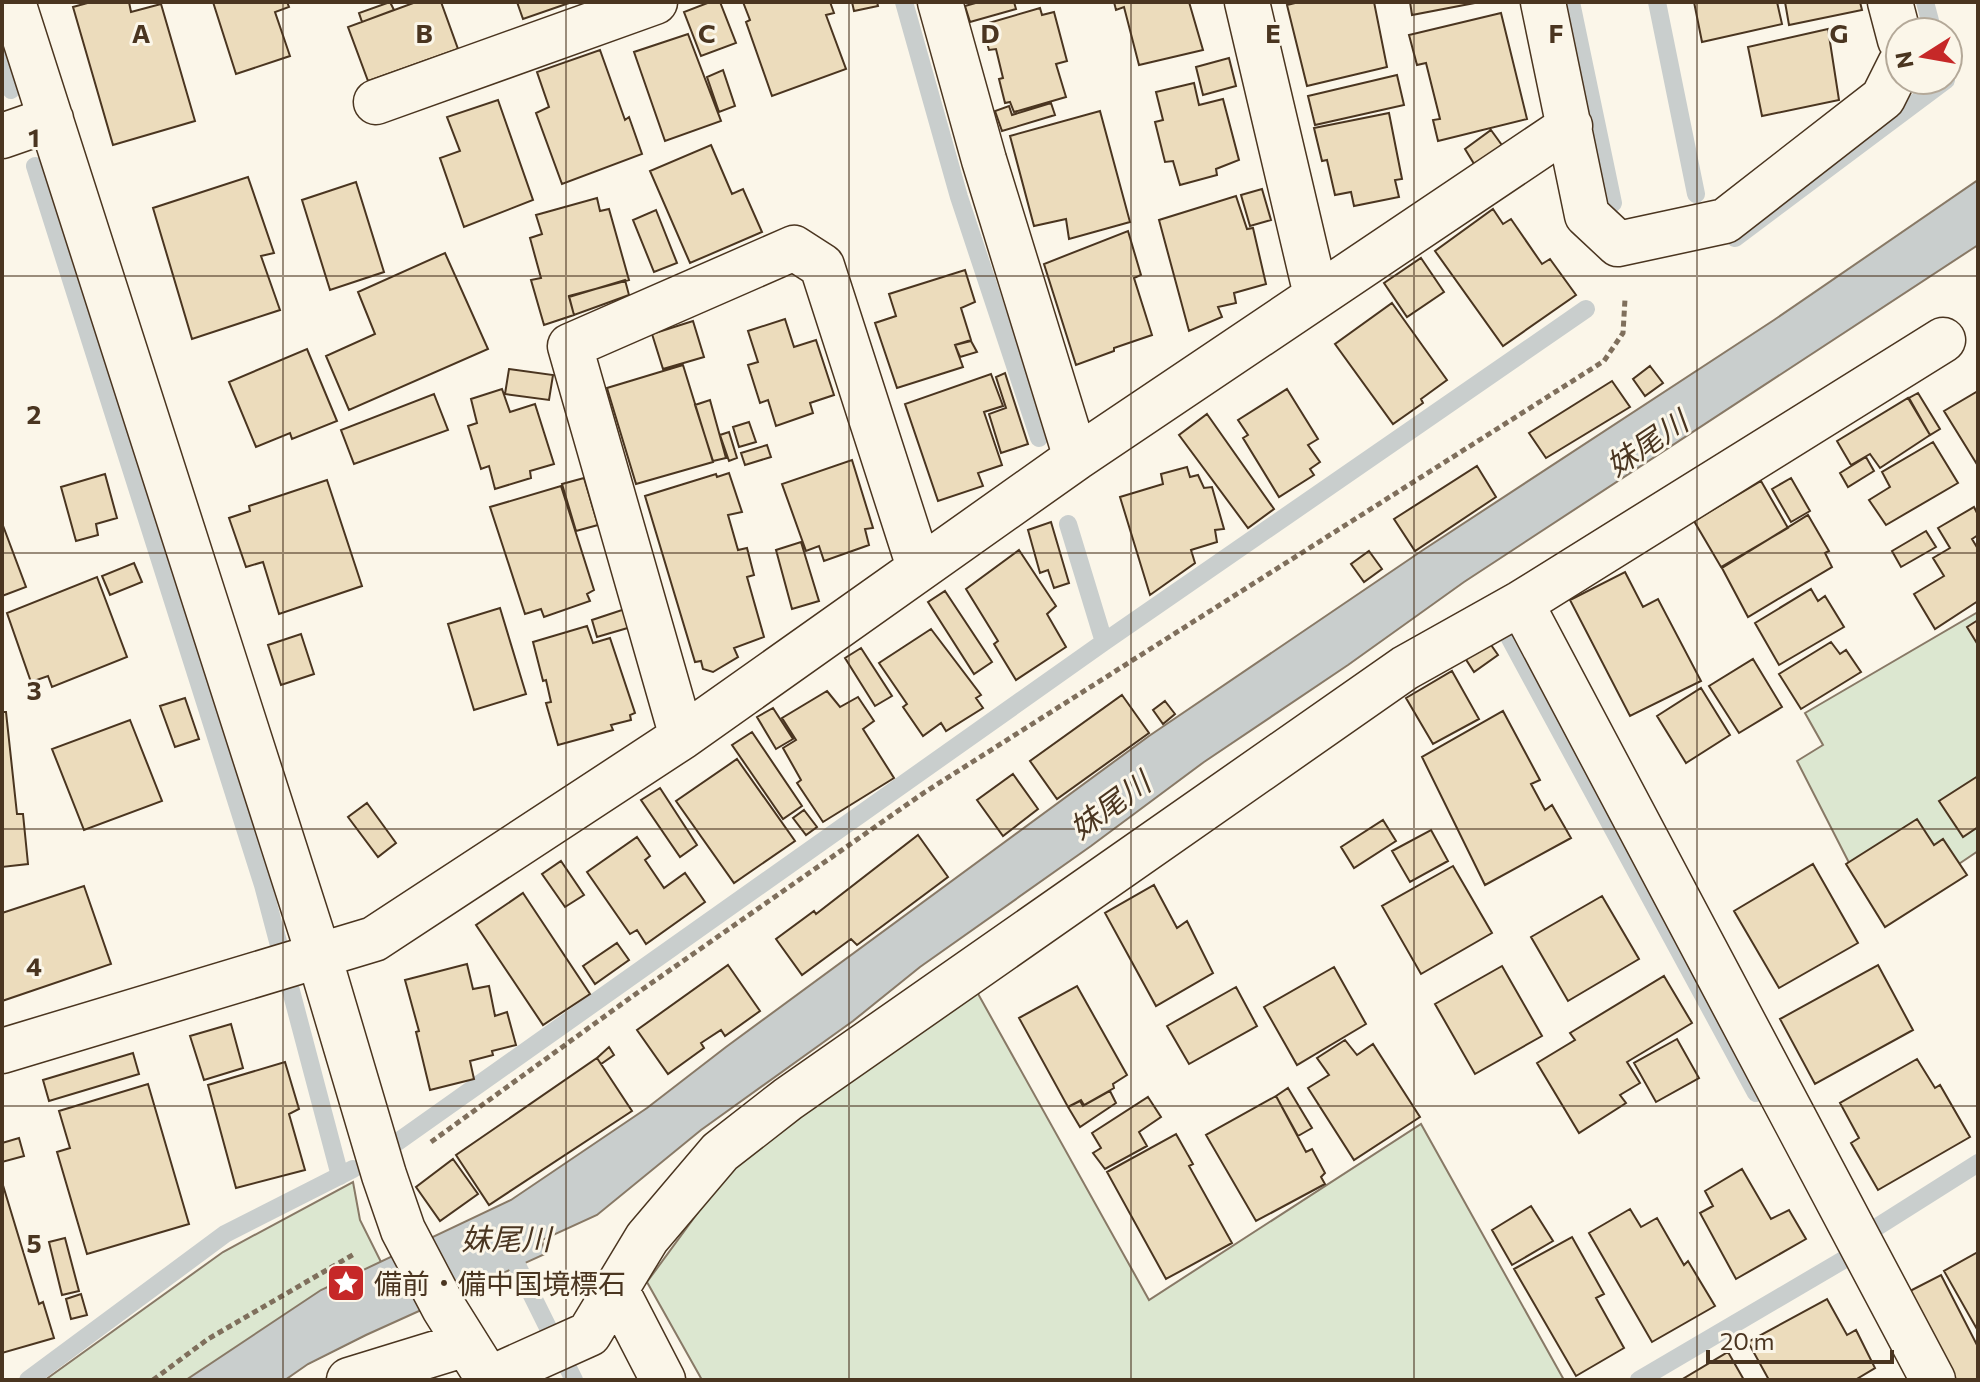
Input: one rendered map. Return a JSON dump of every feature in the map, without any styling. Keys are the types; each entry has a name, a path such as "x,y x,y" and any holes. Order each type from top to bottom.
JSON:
{"street":[{"path":"13,2 51,119 296,963 409,1241 444,1308 491,1367"},
{"path":"376,102 655,2"},
{"path":"940,2 984,160 1076,458"},
{"path":"1247,2 1316,295"},
{"path":"1543,2 1587,215 1618,244 1725,221 1884,96"},
{"path":"2,136 51,119"},
{"path":"2,1051 374,939 682,737 1076,458 1570,126"},
{"path":"682,737 570,346 794,248 822,266 919,567"},
{"path":"349,1380 491,1367 589,1334 647,1238 720,1152 788,1099 1392,677 1521,603 1943,340"},
{"path":"1521,603 1933,1380"},
{"path":"617,1291 663,1380"}],"path":[{"path":"384,1175 617,1007 925,792 1604,361 1623,333 1626,291 1618,244"},
{"path":"153,1380 208,1339 363,1249 409,1241"}],"green space":[{"path":"1978,612 1978,851 1907,899 1865,894 1797,761 1823,745 1805,713"},
{"path":"972,983 1149,1300 1421,1124 1564,1380 702,1380 647,1282 743,1151"},
{"path":"353,1182 360,1220 407,1314 275,1380 45,1380 223,1252"}],"water":[{"name":"妹尾川","path":"1978,180 1978,245 1464,582 1204,762 701,1130 597,1215 542,1240 545,1254 366,1335 308,1364 285,1380 186,1380 321,1290 511,1200 647,1108 1149,736 1423,550 1774,320"}],"building":[{"path":"91,2 129,2 131,12 161,4 195,121 113,145 73,7"},
{"path":"213,2 287,2 289,7 275,12 290,56 236,74"},
{"path":"390,2 394,10 362,22 359,13"},
{"path":"416,2 441,2 458,49 368,81 348,27"},
{"path":"517,2 572,2 523,19"},
{"path":"710,2 720,2 736,43 701,56 684,12"},
{"path":"743,2 830,2 834,13 826,15 846,69 772,96 746,22 750,20"},
{"path":"852,2 877,2 878,6 854,11"},
{"path":"979,2 1014,2 1016,9 970,22 965,6"},
{"path":"1114,2 1189,2 1203,50 1139,65 1124,7 1116,10"},
{"path":"1299,2 1374,2 1387,67 1307,86 1287,5"},
{"path":"1410,2 1480,2 1412,15"},
{"path":"1694,2 1777,2 1782,24 1702,42"},
{"path":"1785,2 1860,2 1862,10 1789,25"},
{"path":"1040,8 1042,15 1054,12 1067,61 1056,64 1066,97 1014,112 1010,102 1005,103 996,49 989,50 982,25"},
{"path":"1501,13 1527,119 1438,141 1433,120 1440,119 1426,63 1417,65 1409,35"},
{"path":"1828,29 1839,100 1762,116 1748,47"},
{"path":"688,34 721,121 665,141 634,52"},
{"path":"600,50 625,120 629,117 642,154 562,184 536,113 549,107 537,72"},
{"path":"1229,58 1236,86 1203,95 1196,67"},
{"path":"723,70 735,106 719,112 707,77"},
{"path":"1397,75 1404,105 1315,125 1308,96"},
{"path":"1194,83 1199,105 1223,99 1239,160 1216,169 1217,175 1180,185 1173,161 1165,162 1155,122 1163,120 1156,92"},
{"path":"498,100 533,200 464,227 440,158 460,151 447,117"},
{"path":"1051,103 1055,115 1002,131 995,111 1009,106 1012,115"},
{"path":"1100,111 1130,222 1069,239 1066,219 1034,226 1010,136"},
{"path":"1389,113 1402,179 1395,180 1399,197 1354,206 1351,192 1335,195 1327,160 1322,161 1314,128"},
{"path":"1491,130 1504,148 1476,167 1465,149"},
{"path":"711,145 732,194 743,189 762,232 690,263 650,171"},
{"path":"248,177 274,253 261,256 280,310 192,339 153,208"},
{"path":"356,182 384,272 330,290 302,200"},
{"path":"1262,189 1271,220 1250,226 1241,195"},
{"path":"1236,196 1247,229 1253,228 1266,284 1234,293 1236,303 1218,307 1222,317 1189,331 1159,220"},
{"path":"597,198 600,211 609,209 629,280 569,296 574,315 544,325 531,280 541,278 530,238 542,234 536,215"},
{"path":"1493,209 1503,224 1511,219 1542,264 1550,259 1576,295 1503,346 1435,251"},
{"path":"656,210 677,263 654,272 633,220"},
{"path":"1128,231 1141,275 1134,278 1152,335 1076,365 1044,264"},
{"path":"445,253 488,349 349,410 326,356 375,334 358,292"},
{"path":"1421,258 1444,292 1407,317 1384,283"},
{"path":"965,270 975,302 961,308 971,340 955,345 963,367 897,388 875,323 896,316 889,294"},
{"path":"625,280 629,295 574,315 569,297"},
{"path":"1392,303 1447,380 1421,399 1423,403 1393,424 1335,344"},
{"path":"785,319 794,347 816,340 834,395 810,403 813,413 776,426 768,400 760,403 748,365 758,362 748,331"},
{"path":"693,321 704,357 663,369 652,334"},
{"path":"971,341 977,352 960,357 955,345"},
{"path":"307,349 337,421 292,439 290,433 256,447 229,382"},
{"path":"683,365 713,462 636,484 607,388"},
{"path":"1650,366 1663,383 1645,396 1633,379"},
{"path":"509,369 553,375 549,400 505,394"},
{"path":"1005,373 1028,444 1001,453 989,414 1006,408 996,377"},
{"path":"991,374 1003,406 984,412 1002,465 978,473 983,486 938,501 905,404"},
{"path":"1612,381 1630,407 1546,458 1529,433"},
{"path":"502,389 510,412 535,404 554,464 530,471 531,478 495,489 489,466 481,469 468,426 477,423 471,399"},
{"path":"1287,389 1318,439 1308,445 1320,462 1310,469 1314,475 1279,497 1243,438 1248,435 1238,420"},
{"path":"1978,391 1978,466 1944,411"},
{"path":"1918,393 1940,429 1930,435 1909,398"},
{"path":"434,394 448,430 354,464 341,430"},
{"path":"1908,398 1930,435 1880,468 1870,454 1851,465 1837,441"},
{"path":"710,400 726,458 713,461 695,405"},
{"path":"1207,414 1274,509 1248,528 1179,435"},
{"path":"749,422 756,442 739,447 733,427"},
{"path":"729,432 737,458 729,461 720,435"},
{"path":"1933,442 1958,483 1886,525 1869,500 1890,487 1882,472"},
{"path":"767,445 771,457 745,465 741,453"},
{"path":"1866,457 1874,471 1848,487 1840,473"},
{"path":"852,460 873,528 865,529 869,545 824,561 819,546 806,551 782,484"},
{"path":"1477,466 1496,497 1415,551 1394,519"},
{"path":"1187,467 1190,477 1198,475 1204,488 1212,487 1224,529 1215,530 1217,542 1191,550 1195,563 1150,595 1120,497 1163,484 1161,474"},
{"path":"729,473 742,512 728,515 738,550 747,548 754,575 747,577 764,637 734,648 738,657 713,672 703,669 701,661 695,662 645,496 716,474 717,477"},
{"path":"105,474 117,518 96,524 98,535 76,541 61,487"},
{"path":"584,478 598,525 576,531 562,484"},
{"path":"1791,478 1810,511 1791,522 1772,489"},
{"path":"327,480 362,586 279,614 263,562 246,567 229,518 250,511 249,506"},
{"path":"1761,481 1788,528 1721,567 1694,521"},
{"path":"561,486 594,590 587,594 590,601 544,617 541,609 525,614 490,507"},
{"path":"1974,507 1978,515 1978,535 1972,539 1978,549 1978,601 1935,629 1914,594 1944,576 1933,558 1950,548 1938,528"},
{"path":"1808,515 1829,551 1825,553 1832,567 1748,617 1722,568"},
{"path":"1051,522 1069,583 1054,588 1048,570 1040,573 1028,530"},
{"path":"2,523 26,587 2,596"},
{"path":"1926,531 1936,547 1901,567 1892,551"},
{"path":"801,542 819,601 792,609 776,550"},
{"path":"1019,550 1056,606 1047,614 1066,647 1016,680 994,644 998,641 966,589"},
{"path":"1369,551 1382,569 1364,582 1351,564"},
{"path":"134,563 142,582 110,595 102,576"},
{"path":"1625,572 1643,607 1658,599 1701,681 1630,716 1570,600"},
{"path":"97,577 127,657 52,687 48,676 31,682 7,613"},
{"path":"1811,589 1818,601 1825,596 1844,627 1779,665 1755,623"},
{"path":"945,591 992,662 974,674 928,602"},
{"path":"500,608 526,694 474,710 448,624"},
{"path":"625,609 631,627 597,637 592,620"},
{"path":"1978,620 1978,645 1967,627"},
{"path":"587,626 593,643 610,638 635,713 630,715 631,720 611,725 613,730 558,745 546,703 551,702 546,680 543,681 533,642"},
{"path":"931,629 981,695 976,698 983,708 946,731 941,723 923,736 903,707 907,704 879,663"},
{"path":"301,634 314,674 281,685 268,645"},
{"path":"1489,642 1498,655 1474,672 1465,658"},
{"path":"1831,642 1840,654 1846,650 1861,672 1801,709 1779,674"},
{"path":"861,648 892,696 875,706 845,658"},
{"path":"1753,659 1782,707 1739,733 1709,686"},
{"path":"1452,671 1479,719 1433,744 1406,698"},
{"path":"1701,688 1730,735 1686,763 1657,716"},
{"path":"827,691 840,707 858,697 874,721 863,729 894,778 823,822 797,783 801,780 783,748 796,740 782,718"},
{"path":"1122,695 1149,733 1057,799 1030,761"},
{"path":"185,698 199,739 175,747 160,706"},
{"path":"1165,701 1175,714 1163,724 1153,710"},
{"path":"773,708 793,739 776,749 757,717"},
{"path":"1503,711 1540,780 1531,784 1545,810 1552,805 1571,838 1485,885 1422,757"},
{"path":"2,712 6,712 17,814 23,814 28,864 2,867"},
{"path":"130,720 162,801 84,830 52,749"},
{"path":"752,732 802,806 783,819 732,745"},
{"path":"737,759 795,841 734,883 676,801"},
{"path":"1013,774 1038,809 1003,836 977,800"},
{"path":"1978,776 1978,827 1963,837 1939,801"},
{"path":"660,788 697,845 680,857 641,800"},
{"path":"367,803 396,843 378,857 348,817"},
{"path":"804,810 817,827 806,835 793,818"},
{"path":"1917,819 1934,845 1943,839 1967,875 1885,927 1846,864"},
{"path":"1383,820 1396,841 1354,868 1341,847"},
{"path":"1431,830 1448,861 1410,882 1392,851"},
{"path":"918,835 948,877 857,945 851,939 802,975 776,939 814,911 816,914"},
{"path":"637,837 650,856 645,860 664,888 685,873 705,902 646,944 637,930 630,934 587,872"},
{"path":"561,861 584,895 565,907 542,874"},
{"path":"1813,864 1858,943 1779,988 1734,911"},
{"path":"1453,866 1492,933 1421,974 1382,906"},
{"path":"1154,885 1177,928 1187,921 1213,973 1156,1006 1105,913"},
{"path":"84,886 111,964 2,1001 2,913"},
{"path":"523,893 590,994 543,1025 476,925"},
{"path":"1602,896 1639,959 1568,1001 1531,937"},
{"path":"617,943 629,960 595,984 583,966"},
{"path":"467,964 473,989 489,986 495,1016 507,1012 516,1045 470,1061 474,1079 430,1090 405,980"},
{"path":"728,965 760,1011 725,1036 721,1030 701,1043 704,1048 668,1074 637,1030"},
{"path":"1878,965 1913,1030 1815,1084 1780,1019"},
{"path":"1502,966 1542,1036 1475,1074 1435,1004"},
{"path":"1334,967 1366,1024 1297,1065 1264,1007"},
{"path":"1664,976 1692,1023 1627,1062 1640,1083 1620,1095 1626,1103 1579,1133 1537,1063 1575,1040 1570,1033"},
{"path":"1077,986 1127,1075 1113,1084 1114,1088 1084,1105 1081,1100 1068,1107 1019,1018"},
{"path":"1236,987 1257,1026 1189,1064 1167,1026"},
{"path":"231,1024 243,1068 204,1080 190,1036"},
{"path":"1677,1039 1699,1078 1656,1102 1634,1063"},
{"path":"1345,1040 1357,1055 1373,1044 1420,1117 1354,1160 1308,1088 1329,1075 1317,1058"},
{"path":"609,1047 614,1055 601,1064 597,1058"},
{"path":"133,1053 139,1074 49,1101 43,1080"},
{"path":"597,1058 632,1111 489,1205 456,1155"},
{"path":"1917,1059 1935,1088 1940,1085 1970,1137 1878,1190 1851,1143 1859,1138 1840,1103"},
{"path":"285,1062 299,1109 289,1114 305,1170 236,1188 208,1085"},
{"path":"148,1084 189,1224 87,1254 57,1152 70,1148 59,1111"},
{"path":"1288,1088 1312,1128 1298,1136 1276,1096"},
{"path":"1110,1091 1116,1103 1080,1127 1068,1107 1080,1101 1083,1106"},
{"path":"1276,1096 1306,1152 1312,1149 1325,1173 1321,1177 1325,1184 1256,1221 1206,1135"},
{"path":"1148,1097 1161,1117 1139,1132 1147,1146 1105,1169 1093,1153 1101,1148 1092,1133"},
{"path":"1176,1134 1193,1164 1189,1166 1232,1243 1166,1279 1107,1172"},
{"path":"19,1138 24,1156 2,1162 2,1143"},
{"path":"453,1159 478,1194 440,1221 416,1187"},
{"path":"1742,1169 1771,1219 1789,1210 1806,1239 1736,1279 1700,1213 1713,1206 1705,1191"},
{"path":"2,1182 39,1304 43,1302 54,1338 2,1353"},
{"path":"1531,1206 1553,1241 1512,1265 1492,1230"},
{"path":"1630,1209 1641,1227 1657,1218 1684,1265 1688,1261 1715,1306 1652,1342 1589,1233"},
{"path":"1572,1237 1604,1294 1596,1298 1624,1348 1576,1376 1514,1269"},
{"path":"65,1238 79,1291 62,1295 49,1242"},
{"path":"1978,1252 1978,1331 1944,1271"},
{"path":"1941,1275 1978,1347 1978,1380 1953,1380 1908,1292"},
{"path":"81,1294 87,1315 71,1319 66,1299"},
{"path":"1827,1299 1847,1335 1856,1330 1875,1368 1855,1380 1769,1380 1748,1342"},
{"path":"1728,1352 1744,1380 1681,1380"}],"waterway":[{"path":"904,2 959,197 1039,438"},
{"path":"1571,2 1613,203"},
{"path":"1657,2 1696,194"},
{"path":"1925,2 1929,16"},
{"path":"2,55 11,90"},
{"path":"1735,238 1925,96"},
{"path":"35,166 263,885 340,1176"},
{"path":"396,1143 1104,642 1586,309"},
{"path":"1068,524 1104,642"},
{"path":"1508,635 1756,1093"},
{"path":"1877,1227 1978,1163"},
{"path":"28,1380 225,1234 353,1169"},
{"path":"508,1247 574,1380"},
{"path":"1639,1380 1845,1259"}],"place":[{"name":"備前・備中国境標石","path":"346,1283"}]}
